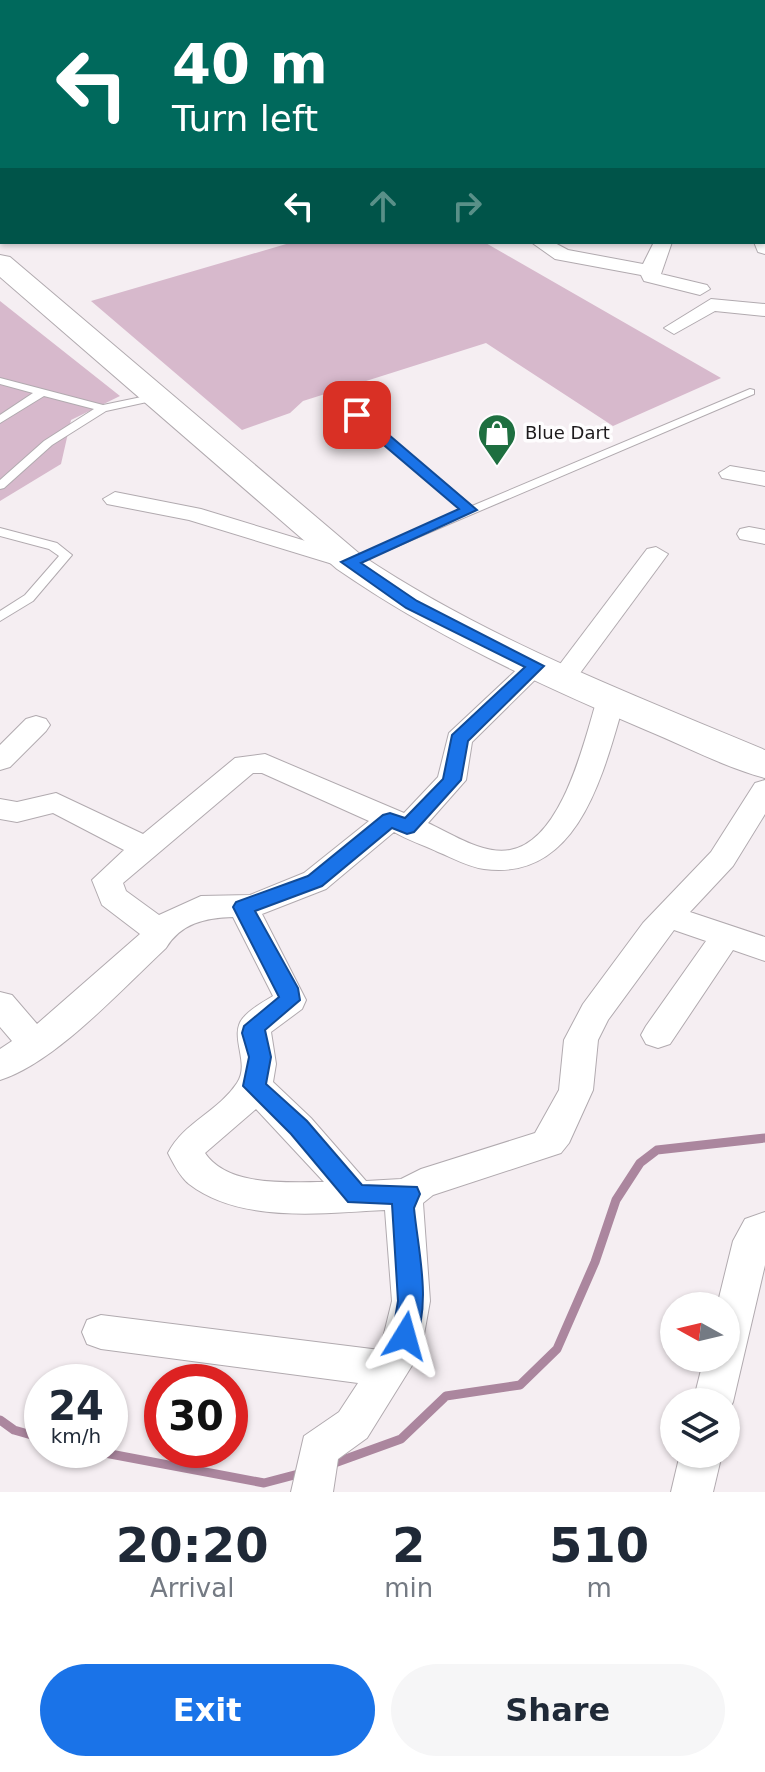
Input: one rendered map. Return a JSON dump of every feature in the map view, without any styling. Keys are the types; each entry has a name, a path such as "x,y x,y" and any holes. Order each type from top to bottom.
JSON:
{"main road":[{"path":"0,263 349,562 411,605 550,672 765,768"}],"street":[{"path":"588,0 596,0"},
{"path":"543,244 562,255 651,269"},
{"path":"662,244 651,269 651,277 700,289"},
{"path":"674,328 711,305 765,310"},
{"path":"730,473 765,479"},
{"path":"115,499 193,514 349,562"},
{"path":"157,930 201,907 243,907 315,881 398,823 452,780 459,739 550,672 656,554"},
{"path":"157,930 108,890 107,880 236,772 256,763 265,763 398,823 493,861 520,860 533,852 573,811 611,699"},
{"path":"0,761 36,725"},
{"path":"314,1477 336,1434 353,1425 401,1351 411,1301 403,1208 408,1194 421,1184 548,1143 557,1133 571,1103 581,1040 595,1013 667,916 722,859 765,790"},
{"path":"0,809 17,812 56,803 146,848"},
{"path":"243,907 287,988 290,1000 255,1026 253,1033 260,1057 255,1086 191,1144 186,1153 190,1165 211,1181 245,1192 280,1196 408,1194"},
{"path":"667,916 765,949"},
{"path":"0,1067 61,1025 145,950 155,940 157,930"},
{"path":"658,1035 727,935"},
{"path":"0,1004 34,1044"},
{"path":"255,1086 299,1128 356,1195"},
{"path":"740,1292 752,1241 758,1230 765,1228"},
{"path":"101,1332 391,1369"},
{"path":"692,1492 698,1468"}],"lane":[{"path":"0,381 103,408"},
{"path":"0,420 42,392"},
{"path":"349,562 750,392"},
{"path":"334,396 470,510"},
{"path":"0,486 48,443 103,408 156,397"},
{"path":"0,532 53,546 66,555 29,598 0,617"}],"shaded area":[{"path":"286,244 487,244 721,378 613,426 486,343 303,401 290,413 242,430 91,301"},
{"path":"0,301 120,396 71,420 61,464 0,501"}],"waterway":[{"path":"329,1465 401,1439 446,1396 520,1385 557,1349 595,1262 616,1200 640,1163 657,1150 765,1138"},
{"path":"0,1420 24,1433"},
{"path":"128,1457 264,1483 302,1473"}],"place":[{"name":"Blue Dart","path":"497,467"}],"route":[{"path":"357,415 470,510 349,562 411,605 536,666 459,739 456,771 452,780 445,791 407,827 390,819 315,881 253,906 243,907 287,988 290,1000 255,1026 253,1033 260,1057 255,1086 299,1128 356,1195 408,1194 403,1208 411,1301 405,1336"}]}
